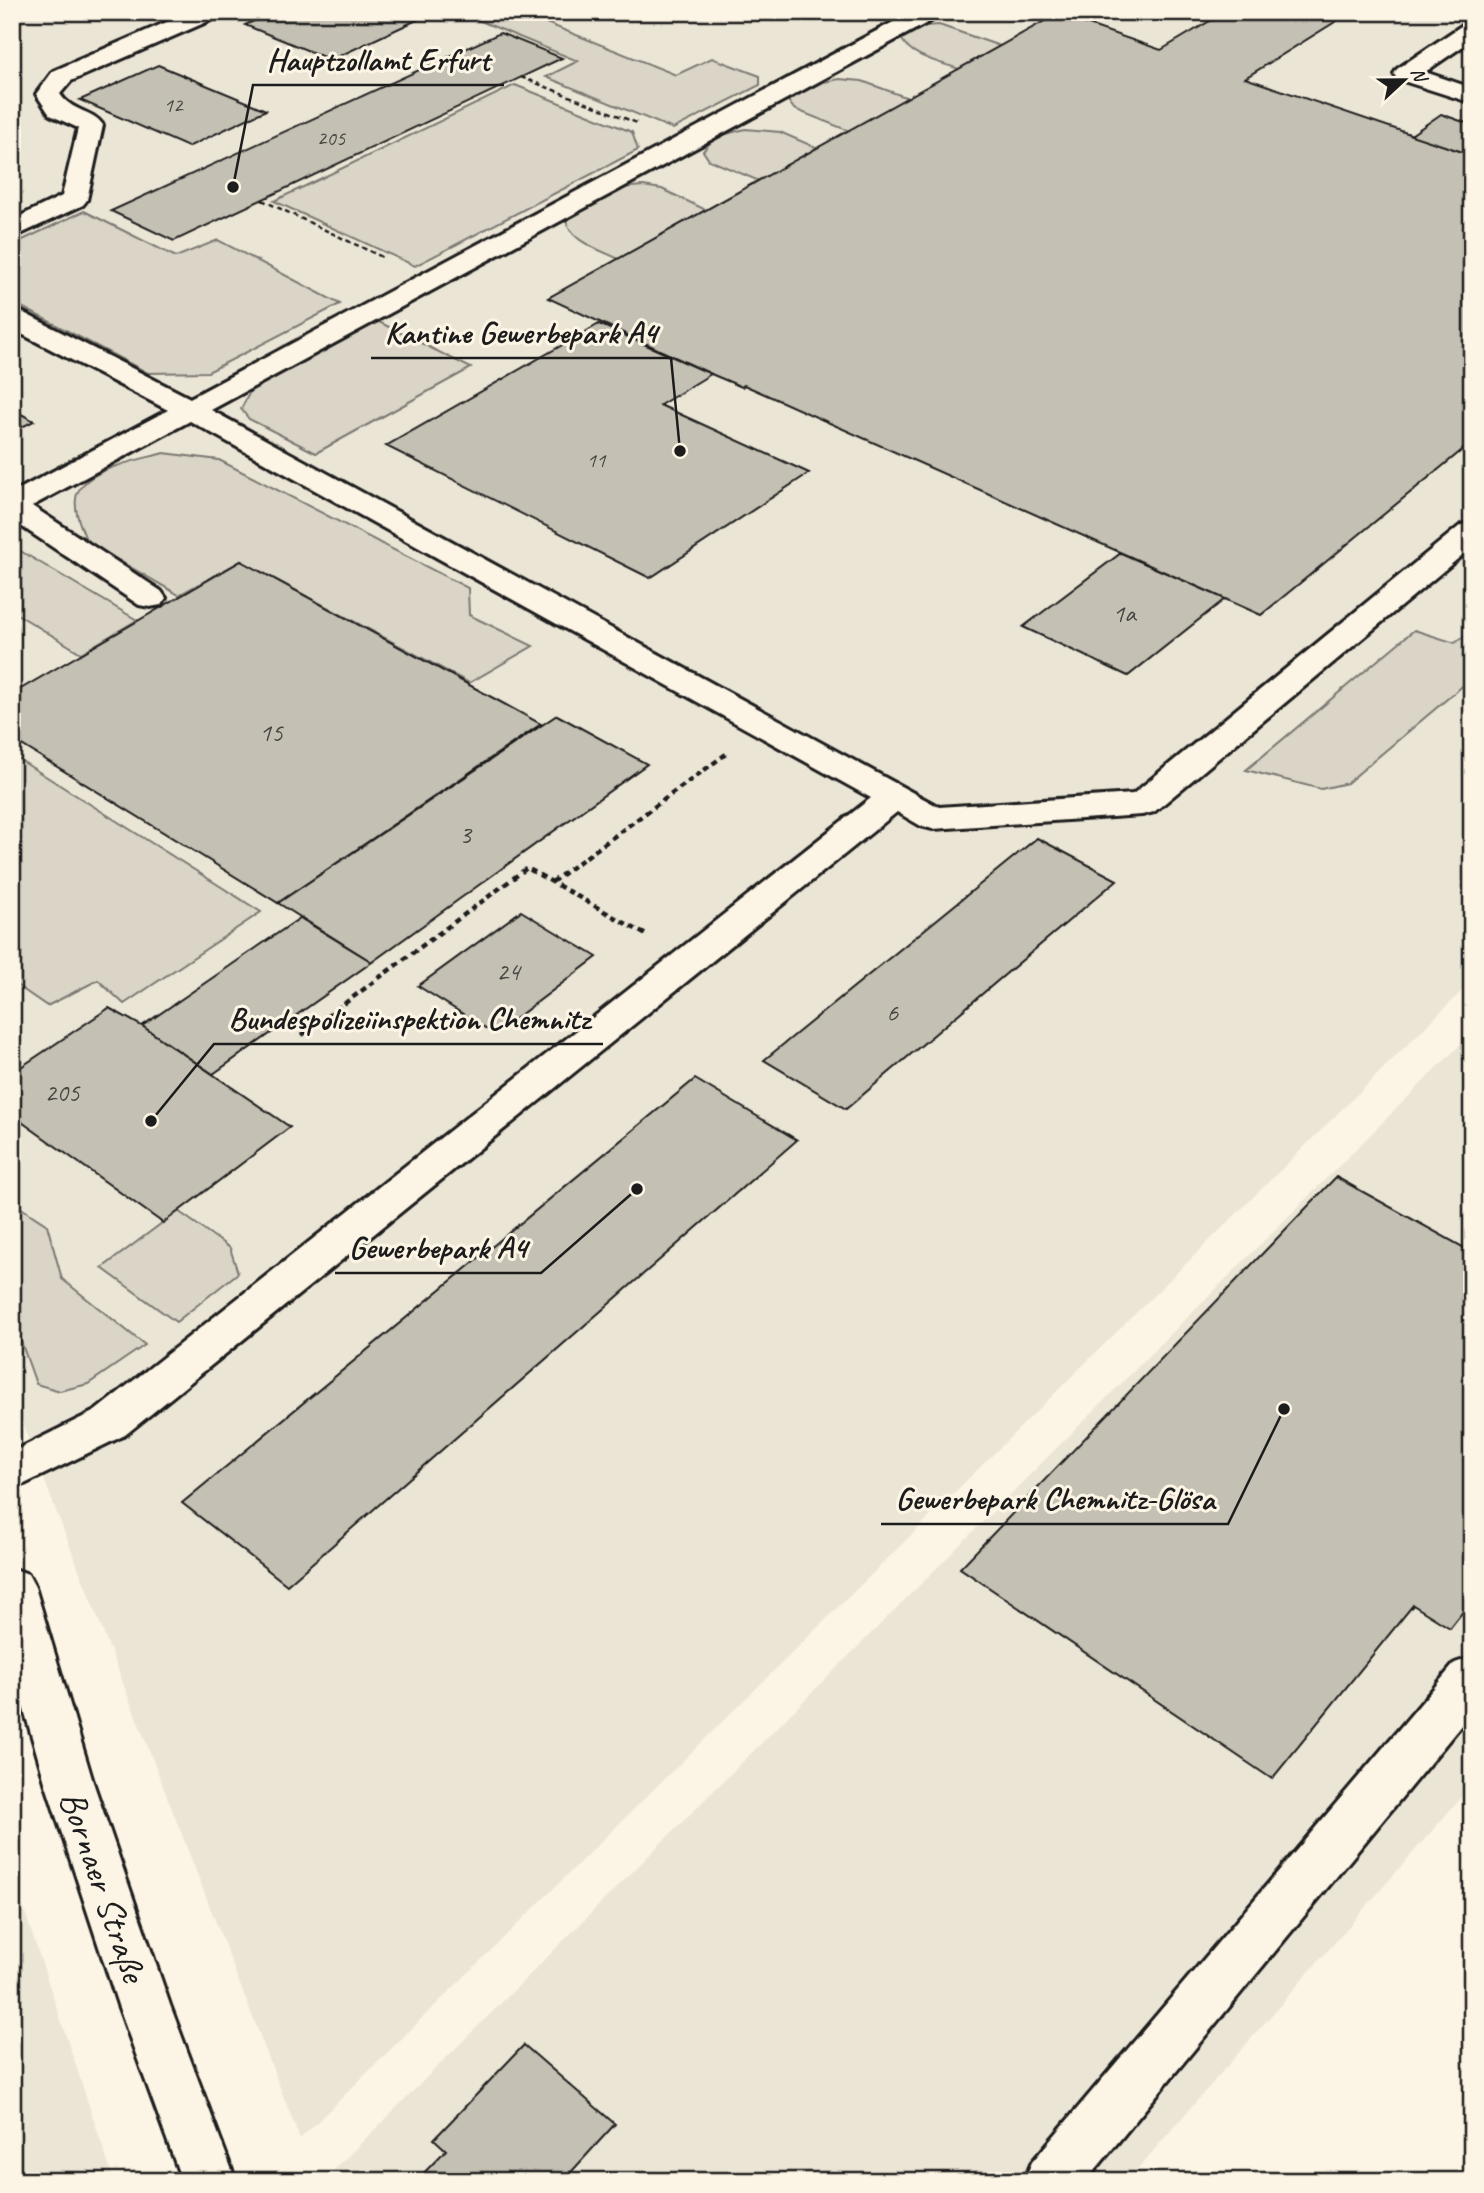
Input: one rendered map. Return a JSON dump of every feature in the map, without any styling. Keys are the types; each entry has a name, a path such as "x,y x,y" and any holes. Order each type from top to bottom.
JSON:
{"main road":[{"path":"12,230 74,200 91,125 59,110 48,94 62,76 210,12"},
{"path":"150,598 12,505 930,12"},
{"path":"1472,29 1406,74 1472,96"},
{"path":"12,318 189,409 933,818 1142,804 1472,531"},
{"path":"12,1472 110,1423 894,797"},
{"name":"Bornaer Straße","path":"12,1587 69,1782 144,2005 209,2181"},
{"path":"1051,2181 1472,1678"}],"path":[{"path":"521,77 686,143"},
{"path":"262,200 386,259"},
{"path":"552,882 765,725"},
{"path":"302,1035 527,868 690,960"}],"shaded area":[{"path":"12,12 1472,12 1472,981 300,2139 12,1397"},
{"path":"477,12 519,12 676,75 712,58 760,76 760,85 673,129 546,77 578,61 468,16"},
{"path":"939,25 1000,46 959,69 918,54 905,44 901,37 924,26"},
{"path":"839,79 862,81 908,98 849,131 794,109 787,99 814,84"},
{"path":"515,85 632,132 638,150 415,266 274,201"},
{"path":"745,129 780,132 817,148 759,181 709,160 703,151 715,137"},
{"path":"643,186 662,189 706,210 619,259 586,244 568,227 566,219 619,188"},
{"path":"84,211 176,257 218,240 340,304 208,372 148,373 12,302 12,245"},
{"path":"375,320 471,368 316,453 249,419 241,409 254,384"},
{"path":"164,453 219,460 468,588 469,615 533,646 469,683 241,561 179,595 87,542 76,506 77,494 91,478 115,466"},
{"path":"12,546 137,620 81,653 12,611"},
{"path":"1414,630 1455,643 1472,630 1472,678 1347,783 1321,789 1246,770"},
{"path":"12,755 261,912 124,1004 98,980 47,1006 12,982"},
{"path":"1472,1033 1472,1785 1127,2181 323,2181"},
{"path":"12,1202 47,1225 62,1279 145,1345 88,1384 60,1391 36,1384 12,1316"},
{"path":"178,1211 230,1248 238,1273 176,1322 102,1268"},
{"path":"12,1873 114,2181 12,2181"}],"building":[{"path":"274,12 434,12 331,60 245,25"},
{"path":"1225,12 1351,12 1245,78 1472,155 1472,442 1261,615 744,385 742,387 711,374 548,298 1057,14 1161,50"},
{"path":"500,33 562,58 174,241 111,211"},
{"path":"158,65 266,110 188,147 80,100"},
{"path":"1441,114 1472,125 1472,155 1411,135"},
{"path":"599,324 711,374 660,405 809,473 650,578 386,446"},
{"path":"12,409 34,421 12,432"},
{"path":"1121,553 1225,599 1128,676 1023,627"},
{"path":"241,561 541,724 278,903 12,739 12,694"},
{"path":"557,715 647,764 372,962 278,903"},
{"path":"1037,838 1117,880 846,1109 764,1060"},
{"path":"521,911 597,957 495,1034 418,986"},
{"path":"300,918 372,962 213,1074 142,1026"},
{"path":"109,1008 142,1026 290,1127 163,1223 12,1115 12,1073"},
{"path":"695,1079 797,1140 287,1585 182,1503"},
{"path":"1336,1177 1472,1252 1472,1545 1468,1549 1472,1552 1472,1600 1450,1628 1413,1605 1272,1779 960,1568"},
{"path":"524,2045 615,2124 563,2181 416,2181 446,2150 434,2139"}],"place":[{"name":"Hauptzollamt Erfurt","path":"233,187"},
{"name":"Kantine Gewerbepark A4","path":"680,451"},
{"name":"Bundespolizeiinspektion Chemnitz","path":"151,1121"},
{"name":"Gewerbepark A4","path":"637,1189"},
{"name":"Gewerbepark Chemnitz-Glösa","path":"1284,1409"}]}
